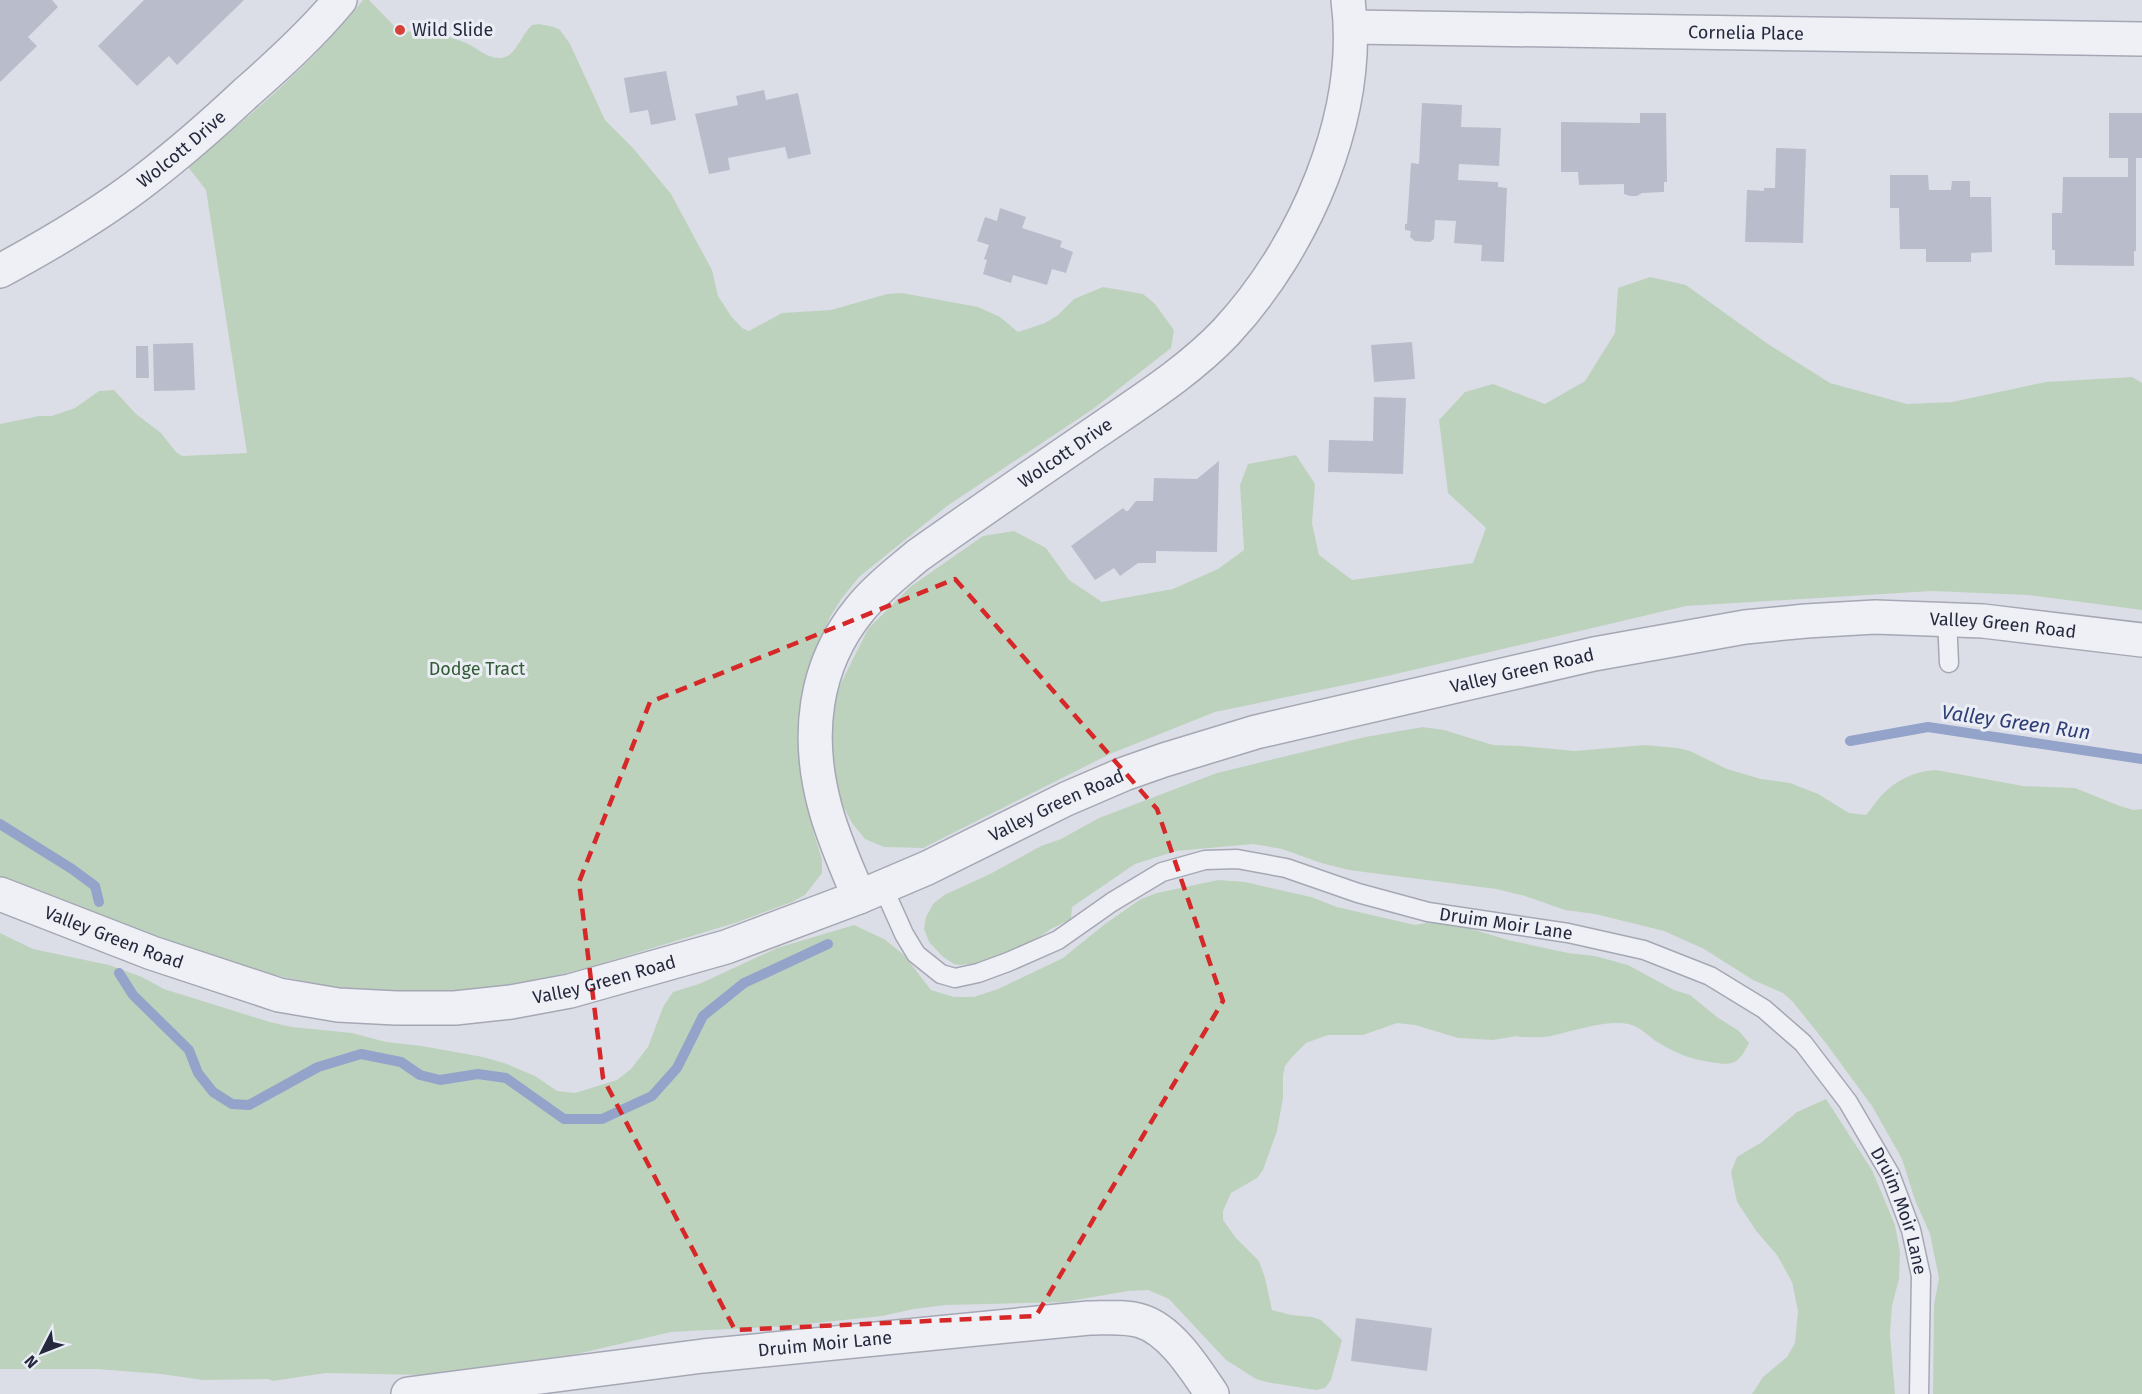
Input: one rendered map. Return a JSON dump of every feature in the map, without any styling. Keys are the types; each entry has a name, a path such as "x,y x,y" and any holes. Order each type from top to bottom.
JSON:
{"street":[{"name":"Wolcott Drive","path":"0,272 95,214 144,181 188,146 278,64 340,0"},
{"name":"Wolcott Drive","path":"871,892 825,809 817,775 813,739 816,704 825,669 841,637 860,609 883,585 917,556 1176,375 1225,332 1258,292 1284,254 1329,161 1341,118 1349,76 1350,14"},
{"name":"Cornelia Place","path":"1350,14 2142,39"},
{"name":"Valley Green Road","path":"0,894 152,953 279,995 338,1005 455,1008 511,1002 570,991 726,947 871,892 927,868 1066,799 1124,774 1256,732 1594,654 1745,627 1875,617 1947,618 1994,622 2142,640"},
{"name":"Druim Moir Lane","path":"408,1394 703,1356 1089,1318 1121,1318 1142,1321 1178,1347 1212,1394"}],"lane":[{"path":"1947,618 1950,663"},
{"name":"Druim Moir Lane","path":"871,892 904,934 916,954 941,974 955,978 978,973 1008,962 1058,940 1112,902 1162,872 1205,860 1237,859 1286,868 1358,893 1428,912 1568,933 1644,950 1710,976 1764,1009 1803,1043 1848,1102 1890,1174 1911,1230 1921,1275 1919,1394"}],"highlighted area":[{"path":"955,579 1157,809 1223,1001 1036,1316 735,1330 603,1078 579,882 650,702"}],"green space":[{"name":"Dodge Tract","path":"363,0 369,0 401,33 417,31 442,35 466,43 495,58 509,55 532,25 539,24 560,30 570,44 605,120 633,148 671,194 712,270 718,296 731,316 742,328 749,331 782,313 831,310 887,294 902,293 978,307 1000,317 1018,332 1045,323 1058,315 1074,299 1103,287 1143,294 1155,304 1174,330 1171,348 1093,409 947,506 859,577 842,598 830,617 808,669 799,717 808,809 822,859 822,873 805,895 792,902 738,922 587,968 536,980 480,989 418,992 345,989 258,972 126,927 0,877 0,424 39,416 52,416 75,408 99,391 114,390 136,414 161,433 182,456 247,453 206,190 188,167 302,67 324,46"},
{"path":"1650,277 1686,285 1768,344 1830,383 1907,404 1952,402 2046,382 2132,377 2142,383 2142,610 2028,595 1932,591 1686,606 1383,677 1215,712 1110,754 923,848 884,847 865,839 852,823 842,804 833,763 832,722 835,695 868,629 910,587 983,536 1014,531 1046,548 1069,580 1102,602 1173,589 1218,569 1244,550 1240,485 1248,464 1296,455 1315,484 1312,523 1319,555 1352,580 1473,563 1486,528 1448,493 1439,420 1465,392 1493,384 1545,404 1585,381 1615,333 1618,288"},
{"path":"1423,727 1444,730 1493,745 1575,751 1645,745 1677,748 1690,751 1727,769 1761,779 1790,783 1818,794 1849,813 1866,815 1881,796 1899,781 1913,774 1936,770 2023,786 2075,788 2120,806 2134,810 2142,809 2142,1394 1933,1394 1934,1305 1939,1278 1930,1234 1915,1200 1902,1159 1872,1106 1825,1042 1783,993 1753,980 1704,949 1664,931 1595,914 1565,910 1496,889 1349,870 1282,849 1253,844 1176,851 1135,864 1072,907 1071,919 1021,949 989,962 954,964 943,957 929,942 924,929 926,917 933,904 944,895 990,874 1041,846 1061,839 1099,818 1217,773 1365,737"},
{"path":"1218,880 1245,882 1311,897 1337,907 1415,925 1432,922 1458,925 1508,940 1568,953 1595,956 1628,965 1674,990 1690,995 1739,1031 1749,1043 1738,1060 1724,1064 1683,1055 1659,1043 1637,1027 1619,1023 1593,1026 1547,1037 1517,1036 1493,1040 1458,1038 1415,1025 1397,1023 1363,1035 1328,1035 1306,1043 1285,1066 1283,1098 1277,1131 1263,1170 1257,1178 1231,1193 1223,1211 1223,1220 1236,1238 1259,1261 1272,1310 1321,1320 1342,1340 1331,1380 1325,1388 1316,1390 1256,1379 1226,1360 1169,1299 1148,1290 1128,1291 1064,1302 946,1305 882,1316 788,1326 671,1332 577,1354 424,1375 326,1373 273,1381 268,1379 203,1380 96,1369 0,1369 0,933 33,949 109,965 142,977 164,989 270,1022 292,1027 352,1033 386,1042 483,1057 535,1076 557,1091 575,1093 617,1080 631,1069 648,1047 663,1007 673,992 699,984 777,948 854,925 884,939 904,955 931,990 954,997 974,997 998,989 1063,958 1141,899 1157,893"},
{"path":"1826,1099 1872,1170 1895,1225 1900,1252 1899,1279 1892,1306 1890,1335 1895,1394 1752,1394 1763,1377 1787,1357 1795,1343 1798,1311 1792,1282 1777,1255 1757,1232 1737,1202 1731,1172 1737,1157 1762,1142 1797,1112"}],"building":[{"path":"0,0 52,0 58,7 28,37 37,46 0,82"},
{"path":"144,0 244,0 177,65 169,56 137,86 98,46"},
{"path":"666,71 676,120 651,125 648,110 630,113 624,78"},
{"path":"764,90 766,100 798,93 811,154 788,159 785,147 728,158 730,170 709,174 695,114 738,105 736,96"},
{"path":"1422,103 1462,105 1461,127 1501,128 1499,166 1459,164 1458,180 1498,182 1498,187 1507,188 1504,262 1481,261 1482,245 1454,243 1456,221 1435,220 1434,239 1430,242 1415,241 1410,237 1411,231 1405,230 1411,163 1419,164"},
{"path":"1640,113 1666,113 1667,182 1664,182 1664,192 1630,196 1624,194 1624,184 1579,185 1578,172 1561,172 1561,122 1640,123"},
{"path":"2109,113 2142,113 2142,158 2136,158 2134,266 2055,265 2055,250 2052,250 2052,213 2062,213 2063,177 2128,177 2128,158 2109,158"},
{"path":"1776,148 1806,149 1803,243 1745,242 1747,190 1764,191 1764,188 1775,188"},
{"path":"1890,175 1928,175 1929,190 1951,190 1952,181 1970,181 1970,197 1991,197 1992,252 1971,253 1971,262 1926,262 1926,249 1900,249 1899,208 1890,208"},
{"path":"1000,208 1026,217 1022,228 1062,241 1060,247 1073,252 1066,273 1052,269 1047,285 1013,275 1011,283 983,274 987,260 984,259 989,245 977,241 985,217 997,221"},
{"path":"1412,342 1415,379 1374,382 1371,345"},
{"path":"193,343 195,390 154,391 153,344"},
{"path":"136,346 148,346 149,378 136,378"},
{"path":"1374,397 1406,398 1403,474 1328,472 1329,440 1373,441"},
{"path":"1219,461 1217,552 1156,551 1156,563 1138,563 1120,576 1114,568 1095,580 1071,546 1123,508 1128,511 1136,501 1153,501 1154,478 1197,479"},
{"path":"1356,1318 1432,1328 1427,1371 1351,1361"}],"waterway":[{"name":"Valley Green Run","path":"1850,741 1928,727 2142,759"},
{"name":"Valley Green Run","path":"0,824 95,886 99,902"},
{"name":"Valley Green Run","path":"119,973 133,995 189,1050 198,1073 213,1092 232,1104 249,1105 318,1067 361,1054 401,1062 420,1075 440,1080 478,1074 506,1078 564,1119 602,1119 652,1096 677,1068 703,1016 744,983 828,944"}],"place":[{"name":"Wild Slide","path":"400,30"}]}
